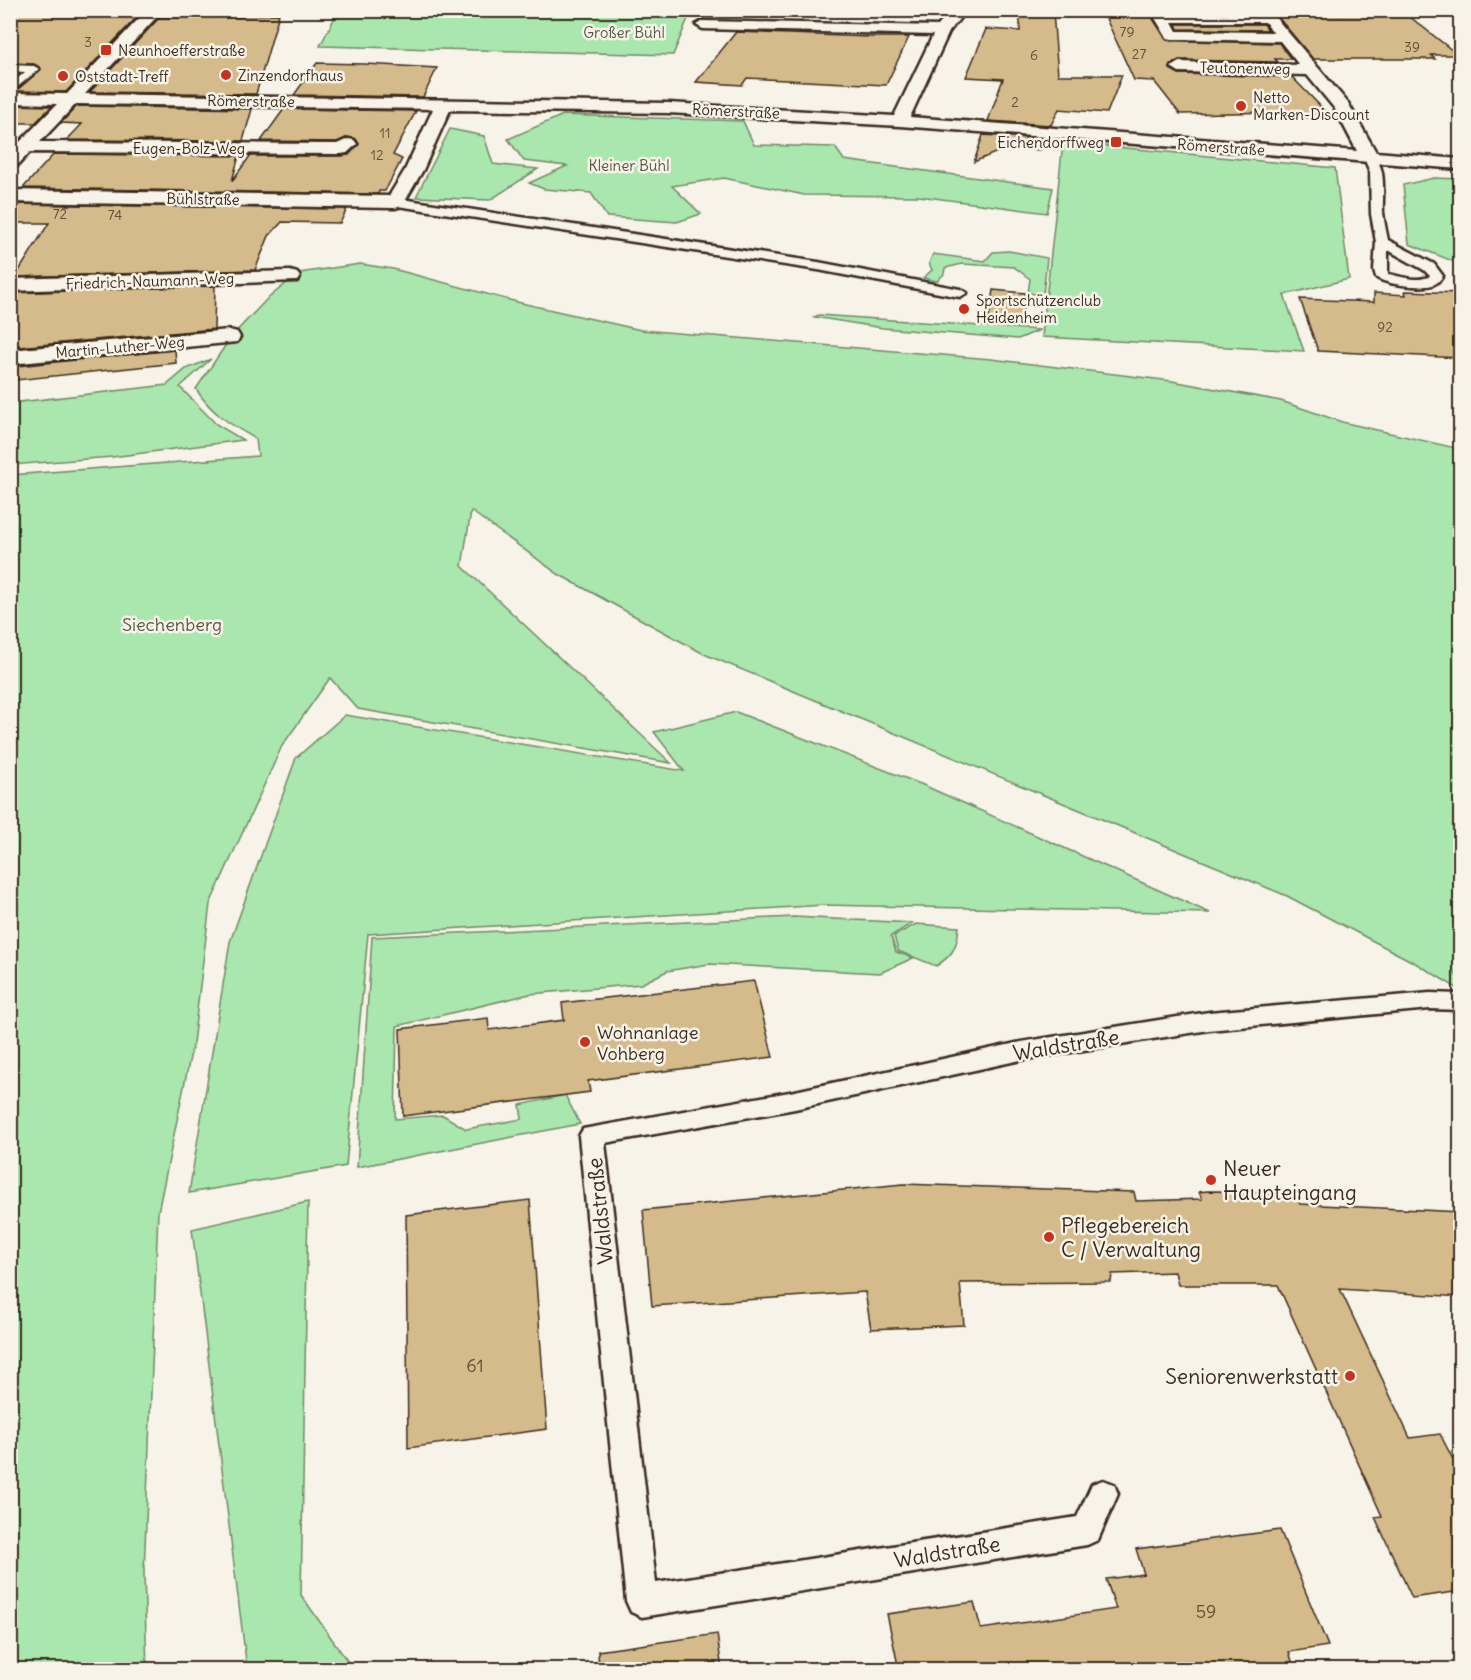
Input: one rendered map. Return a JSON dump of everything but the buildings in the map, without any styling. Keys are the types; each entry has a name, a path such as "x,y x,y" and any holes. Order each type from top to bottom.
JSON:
{"street":[{"path":"10,163 28,147 156,10"},
{"path":"900,120 942,31 960,10"},
{"name":"Teutonenweg","path":"1284,37 1172,35 1162,18 1265,14 1342,107 1370,158"},
{"path":"703,25 942,31"},
{"name":"Teutonenweg","path":"1179,67 1311,70"},
{"name":"Römerstraße","path":"12,90 444,104 669,108 900,120 1461,164"},
{"path":"395,202 414,170 444,104"},
{"name":"Eugen-Bolz-Weg","path":"28,147 341,149 348,144"},
{"name":"Bühlstraße","path":"10,196 395,202"},
{"name":"Friedrich-Naumann-Weg","path":"10,285 290,277"},
{"name":"Martin-Luther-Weg","path":"10,357 229,337"}],"lane":[{"path":"10,68 34,69 12,90"},
{"path":"1370,158 1376,172 1377,214 1382,242 1380,270 1382,277 1417,283 1430,282 1437,276 1428,267 1382,242"},
{"path":"395,202 818,266 960,293"},
{"name":"Waldstraße","path":"1103,1494 1087,1530 642,1601 592,1136 805,1098 1020,1052 1209,1021 1430,1001 1461,1002"}],"green space":[{"name":"Großer Bühl","path":"338,10 699,11 689,16 673,55 320,46"},
{"name":"Kleiner Bühl","path":"563,115 743,121 754,145 835,147 844,160 1053,188 1047,213 919,196 804,195 724,178 672,186 701,214 677,222 607,217 591,193 544,189 529,183 567,166 524,161 508,139"},
{"path":"450,129 484,136 493,164 538,169 490,200 416,197"},
{"path":"1063,142 1335,168 1349,279 1284,295 1304,351 1042,337"},
{"path":"1434,178 1460,179 1460,264 1409,244 1403,185"},
{"path":"1009,251 1047,258 1043,295 1028,293 1030,279 1014,267 962,264 945,268 944,274 937,281 923,278 932,270 929,263 933,254 985,261 993,252"},
{"name":"Siechenberg","path":"360,264 393,269 521,303 641,330 991,359 1172,381 1281,401 1342,422 1460,449 1460,971 1454,972 1460,981 1460,990 1417,964 1287,896 704,654 558,574 471,511 462,566 671,763 358,709 330,678 282,746 210,904 193,1043 158,1212 144,1574 147,1669 11,1670 11,475 258,456 256,439 222,418 196,389 231,337 266,300 299,273"},
{"path":"819,315 1040,330 1018,339 883,328 814,317"},
{"path":"211,359 180,387 216,424 243,440 112,457 11,465 11,403 167,385 186,369"},
{"path":"736,712 923,785 1210,913 824,905 368,934 346,1166 189,1193 230,942 296,758 345,715 684,771 654,732"},
{"path":"794,917 912,923 891,936 896,952 913,958 880,973 709,964 667,971 641,984 530,994 397,1026 395,1119 443,1115 466,1129 522,1119 520,1105 565,1095 580,1124 357,1167 372,937"},
{"path":"916,924 959,927 953,950 936,966 898,951 894,936"},
{"path":"308,1202 301,1595 353,1669 247,1669 192,1229"}],"place":[{"name":"Neunhoefferstraße","path":"106,50"},
{"name":"Zinzendorfhaus","path":"226,75"},
{"name":"Oststadt-Treff","path":"63,76"},
{"name":"Netto Marken-Discount","path":"1241,106"},
{"name":"Eichendorffweg","path":"1116,142"},
{"name":"Sportschützenclub Heidenheim","path":"964,309"},
{"name":"Wohnanlage Vohberg","path":"585,1042"},
{"name":"Neuer Haupteingang","path":"1211,1180"},
{"name":"Pflegebereich C / Verwaltung","path":"1049,1237"},
{"name":"Seniorenwerkstatt","path":"1350,1376"}]}
